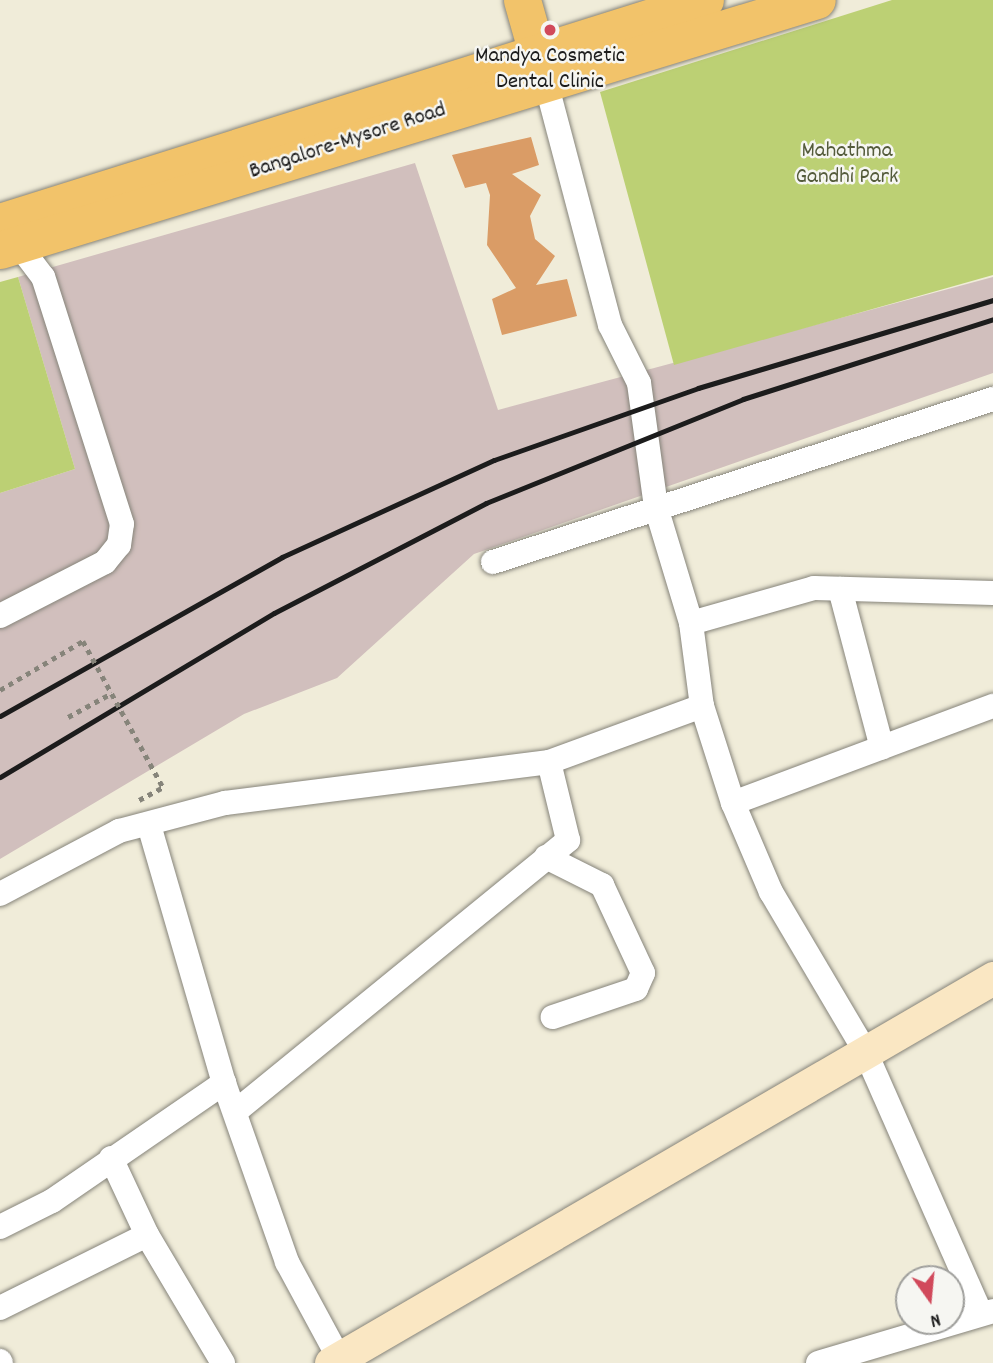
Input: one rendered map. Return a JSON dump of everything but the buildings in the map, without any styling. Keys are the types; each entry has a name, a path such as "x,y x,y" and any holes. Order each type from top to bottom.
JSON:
{"main road":[{"path":"522,0 542,66"},
{"name":"Bangalore-Mysore Road","path":"542,66 705,0"},
{"name":"Bangalore-Mysore Road","path":"4,229 542,66 817,0"}],"street":[{"path":"542,66 610,326 639,383 656,507 691,623 702,706 733,803 771,892 865,1051 987,1313 818,1363"},
{"path":"0,616 105,562 119,545 122,524 43,277 4,229"},
{"path":"493,562 993,399"},
{"path":"691,623 814,588 993,593"},
{"path":"841,589 882,748"},
{"path":"0,894 119,831 225,803 549,762 702,706"},
{"path":"733,803 993,706"},
{"path":"235,1112 568,840 549,762"},
{"path":"149,825 224,1083 287,1262 335,1360 993,978"},
{"path":"546,857 602,885 643,973 636,989 554,1017"},
{"path":"0,1227 52,1201 111,1157 224,1083"},
{"path":"111,1157 147,1235 223,1363"},
{"path":"0,1308 147,1235"}],"path":[{"path":"0,690 83,641 163,787"},
{"path":"68,717 112,693"}],"shaded area":[{"path":"415,163 498,410 993,277 993,373 474,554 337,678 244,714 0,859 0,493 75,469 18,277"}],"green space":[{"name":"Mahathma Gandhi Park","path":"892,0 993,0 993,275 674,365 600,92"},
{"path":"18,277 75,469 0,493 0,282"}],"railway":[{"path":"0,716 282,557 494,460 698,388 993,300"},
{"path":"0,777 274,613 486,503 743,399 993,319"}],"place":[{"name":"Mandya Cosmetic Dental Clinic","path":"550,30"}]}
